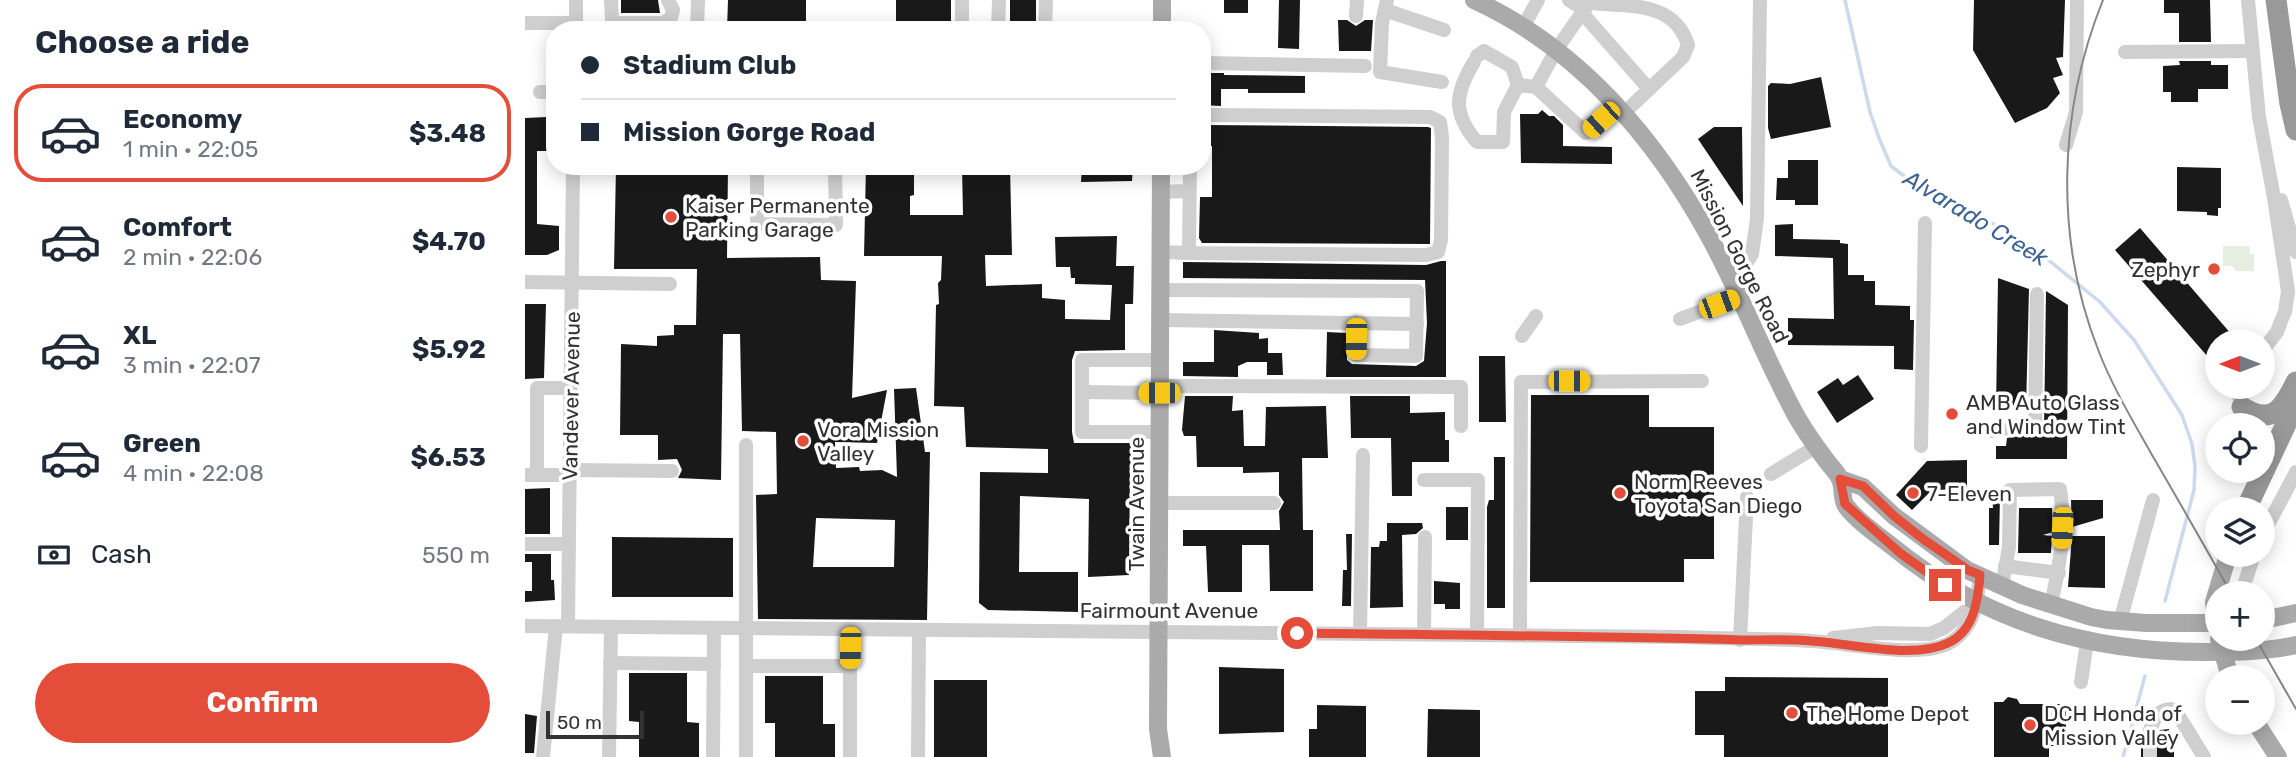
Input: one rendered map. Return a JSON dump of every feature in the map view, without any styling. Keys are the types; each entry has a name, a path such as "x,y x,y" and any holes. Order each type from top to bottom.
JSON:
{"highway":[{"path":"2276,0 2296,130"},
{"path":"2244,406 2252,413 2269,416 2288,400 2296,382"},
{"path":"2251,497 2296,402"}],"main road":[{"path":"1162,0 1162,21"},
{"name":"Mission Gorge Road","path":"1479,1 1523,27 1584,72 1647,139 1676,178 1711,240 1793,410 1840,479 1845,504 1906,557 1952,589 1978,601"},
{"name":"Twain Avenue","path":"1161,175 1158,729 1162,757"},
{"name":"Mission Gorge Road","path":"1840,479 1863,486 1923,539 1968,570 1980,575"},
{"path":"1980,575 2002,586 2095,619 2120,622 2205,623"},
{"path":"1978,601 2015,619 2087,642 2148,650 2205,646"},
{"path":"2275,617 2296,613"},
{"path":"2275,648 2296,645"},
{"path":"2264,735 2278,757"}],"street":[{"path":"576,0 576,21"},
{"path":"611,0 614,21"},
{"path":"666,21 671,18 673,10 668,0"},
{"path":"697,21 698,0"},
{"path":"962,0 962,21"},
{"path":"999,0 999,21"},
{"path":"1045,21 1046,0"},
{"path":"1356,16 1357,0"},
{"path":"1523,27 1538,0"},
{"path":"1518,85 1536,87 1586,134 1649,89 1683,57 1688,44 1678,24 1665,13 1645,7 1587,7 1570,0"},
{"path":"1679,319 1736,291 1752,254 1757,219 1760,0"},
{"path":"2066,145 2076,112 2077,0"},
{"path":"2248,0 2262,136 2292,293 2275,335"},
{"path":"1441,82 1381,72 1382,23 1386,5 1444,30"},
{"path":"1536,87 1556,50 1587,7"},
{"path":"1587,7 1649,89"},
{"path":"525,23 546,24"},
{"path":"1484,51 1512,67 1518,85 1504,111 1503,142 1477,142 1467,129 1459,102 1460,88 1476,59 1484,51"},
{"path":"2125,52 2252,51"},
{"path":"1211,64 1365,66"},
{"path":"1160,252 1426,255 1438,252 1441,240 1440,122 1430,117 1211,115"},
{"path":"2262,136 2296,252"},
{"name":"Vandever Avenue","path":"543,757 562,626 569,544 573,175"},
{"path":"757,175 757,224 836,225 835,175"},
{"path":"1189,253 1190,175"},
{"path":"1161,192 1189,191"},
{"path":"1921,446 1925,223"},
{"path":"525,282 670,284"},
{"path":"1160,290 1417,291 1416,356 1356,355 1356,322"},
{"path":"1991,431 2035,423 2037,294"},
{"path":"1522,336 1536,316"},
{"path":"1161,320 1417,324"},
{"path":"1158,432 1082,432 1082,360 1159,360"},
{"path":"1520,635 1521,382 1702,381"},
{"path":"571,387 537,388 531,475 672,471"},
{"path":"1082,393 1461,387 1461,426"},
{"path":"746,757 747,445"},
{"path":"1771,474 1817,446"},
{"path":"1360,634 1363,455"},
{"path":"2275,508 2296,472"},
{"path":"1424,480 1478,480 1477,635"},
{"path":"2002,586 2009,547 2010,490 2060,489 2062,528 2059,573 2051,604"},
{"path":"1740,640 1747,497"},
{"path":"2120,622 2153,500"},
{"path":"1159,503 1274,503"},
{"path":"1424,634 1425,537"},
{"path":"525,544 569,544"},
{"path":"2005,566 2059,573"},
{"path":"1978,601 1980,575"},
{"name":"Fairmount Avenue","path":"525,626 1520,635 1813,641 1877,633 1930,634 1944,628 1978,601"},
{"path":"609,757 611,627"},
{"path":"713,757 714,628"},
{"path":"850,629 850,757"},
{"path":"918,757 919,630"},
{"path":"2081,682 2087,642"},
{"path":"610,663 713,664"},
{"path":"746,666 850,666"},
{"path":"2150,730 2156,715 2162,710 2171,709 2180,718 2204,757"}],"shaded area":[{"path":"2223,246 2249,246 2250,254 2254,254 2254,271 2236,271 2232,266 2223,266"}],"building":[{"path":"621,0 658,0 660,13 621,13"},
{"path":"728,0 806,0 806,21 727,21"},
{"path":"896,0 951,0 951,21 896,21"},
{"path":"1010,0 1036,0 1036,21 1010,21"},
{"path":"1224,0 1248,0 1248,13 1224,13"},
{"path":"1279,0 1300,0 1299,49 1278,48"},
{"path":"1974,0 2065,0 2063,57 2056,58 2063,75 2053,78 2060,93 2047,108 2015,123 1973,50"},
{"path":"2164,0 2210,0 2211,42 2179,42 2179,13 2164,13"},
{"path":"1338,20 1347,20 1356,26 1365,20 1373,20 1371,51 1339,51"},
{"path":"2179,61 2211,61 2211,65 2228,65 2228,89 2198,89 2198,102 2171,102 2171,92 2163,92 2163,66 2180,65"},
{"path":"1211,73 1305,76 1305,93 1248,93 1248,89 1221,89 1221,106 1211,105"},
{"path":"1821,77 1831,127 1771,139 1768,128 1768,86 1771,83 1790,84"},
{"path":"1542,110 1563,125 1563,146 1612,147 1612,164 1521,163 1520,114 1538,114"},
{"path":"546,117 546,151 537,151 537,224 559,226 559,250 547,255 525,255 525,118"},
{"path":"1211,125 1431,128 1430,244 1202,243 1199,238 1200,197 1212,197"},
{"path":"1714,127 1742,127 1743,206 1698,139"},
{"path":"1788,160 1818,160 1818,205 1795,205 1795,200 1776,200 1777,178 1788,178"},
{"path":"2177,167 2221,168 2221,208 2218,208 2218,216 2207,215 2207,212 2177,211"},
{"name":"Vora Mission Valley","path":"616,175 728,175 727,258 820,257 821,280 856,281 852,398 887,390 877,443 835,442 836,468 882,470 897,477 894,389 916,388 925,452 930,452 927,620 758,619 756,495 777,494 776,432 742,431 740,334 723,334 721,480 678,478 682,470 677,459 658,460 658,435 620,435 621,344 657,346 657,336 674,335 674,325 696,325 697,269 614,269","holes":["816,518 895,520 894,567 813,567"]},
{"path":"866,175 914,175 910,215 963,215 962,175 1010,175 1012,255 985,255 986,286 1042,284 1042,298 1065,300 1065,319 1110,320 1112,285 1075,284 1075,278 1071,278 1070,267 1056,267 1055,237 1117,236 1116,266 1134,266 1133,304 1125,304 1125,350 1075,351 1072,360 1072,432 1074,443 1133,443 1133,468 1130,468 1129,575 1088,577 1089,499 1020,496 1019,572 1078,572 1078,612 988,610 979,603 980,472 1048,473 1048,449 966,447 964,407 934,406 936,305 939,304 938,283 941,280 942,256 864,256"},
{"path":"1081,175 1132,175 1132,181 1081,182"},
{"path":"1793,224 1793,239 1840,240 1840,243 1848,244 1848,275 1864,275 1864,281 1875,281 1875,305 1910,306 1910,320 1914,320 1913,370 1894,369 1894,346 1788,345 1788,318 1834,319 1833,258 1775,256 1775,225"},
{"path":"2140,228 2227,329 2205,329 2205,354 2115,250"},
{"path":"1446,261 1446,377 1326,377 1327,332 1346,333 1347,360 1352,364 1416,366 1424,361 1427,323 1425,280 1183,278 1183,262 1426,265"},
{"path":"1998,278 2029,289 2026,409 1996,409"},
{"path":"2046,291 2068,305 2067,459 1996,459 1996,446 2006,446 2007,438 2044,432"},
{"path":"525,304 546,304 544,378 525,379"},
{"path":"1214,330 1259,333 1259,339 1268,338 1268,353 1282,353 1283,375 1267,375 1267,362 1247,362 1238,366 1238,377 1183,376 1183,362 1214,362"},
{"path":"1479,356 1505,356 1506,422 1479,422"},
{"path":"1858,375 1874,399 1837,423 1817,392 1838,378 1843,385"},
{"name":"Norm Reeves Toyota San Diego","path":"1531,395 1649,395 1649,427 1714,427 1714,559 1684,559 1684,582 1530,582"},
{"path":"1185,396 1233,396 1232,411 1243,410 1244,446 1265,446 1266,407 1326,406 1328,458 1302,458 1303,530 1313,530 1313,591 1270,591 1269,545 1242,545 1242,592 1208,592 1206,546 1183,546 1183,530 1280,530 1279,511 1284,502 1279,495 1279,472 1243,473 1243,467 1197,467 1196,436 1184,436 1182,430"},
{"path":"1350,396 1410,396 1410,413 1445,412 1445,440 1449,440 1449,462 1412,462 1412,496 1392,496 1391,438 1351,438"},
{"path":"1494,457 1505,457 1505,608 1487,608 1487,507 1489,500 1494,500"},
{"path":"1967,460 1967,489 1932,490 1912,510 1896,495 1927,461"},
{"path":"550,488 550,534 525,534 525,489"},
{"path":"1992,496 2000,496 1999,545 1989,545 1989,508 1993,508"},
{"path":"2071,500 2103,500 2103,518 2072,527"},
{"path":"1446,507 1468,507 1468,540 1446,540"},
{"path":"2019,508 2052,508 2053,532 2043,535 2052,536 2051,553 2018,553"},
{"path":"1387,523 1422,523 1423,528 1416,534 1402,535 1403,607 1370,608 1371,547 1379,547 1380,541 1387,541"},
{"path":"1346,534 1352,534 1351,606 1342,606 1343,570 1347,570"},
{"path":"2072,536 2105,536 2105,588 2068,587"},
{"path":"612,537 733,538 733,597 612,597"},
{"path":"525,554 551,554 551,580 554,580 555,600 525,602 525,591 532,591 532,562 525,562"},
{"path":"1434,581 1460,583 1460,609 1445,609 1445,604 1434,604"},
{"path":"1219,667 1284,669 1284,732 1219,734"},
{"path":"629,673 687,673 687,722 699,723 699,757 639,757 639,722 629,721"},
{"path":"765,676 823,676 823,724 835,724 835,757 775,757 775,723 765,723"},
{"name":"The Home Depot","path":"1725,677 1888,678 1888,757 1724,757 1724,735 1695,735 1695,691 1725,691"},
{"path":"934,680 987,680 987,757 934,757"},
{"name":"DCH Honda of Mission Valley","path":"2008,697 2017,699 2020,704 2066,704 2066,746 2049,746 2049,757 1994,757 1994,702 2003,702"},
{"path":"1317,705 1366,706 1366,757 1309,757 1309,729 1317,729"},
{"path":"1428,709 1480,710 1480,757 1427,757"},
{"path":"525,714 537,716 534,753 525,753"},
{"path":"2169,729 2169,742 2174,742 2174,757 2141,757 2141,743 2155,738 2160,730"}],"waterway":[{"name":"Alvarado Creek","path":"1845,0 1870,112 1891,166 1913,183 1950,199 2030,245 2100,302 2134,340 2182,415 2192,444 2194,490 2165,601"},
{"name":"Alvarado Creek","path":"2123,757 2145,676"}],"tunnel":[{"path":"2150,730 2150,757"}],"tram line":[{"path":"2103,0 2077,86 2070,131 2067,176 2074,265 2084,309 2111,379 2224,581"},
{"path":"2263,651 2296,709"}],"place":[{"name":"Kaiser Permanente Parking Garage","path":"671,217"},
{"name":"Zephyr","path":"2214,269"},
{"name":"AMB Auto Glass and Window Tint","path":"1952,414"},
{"name":"Vora Mission Valley","path":"803,441"},
{"name":"Norm Reeves Toyota San Diego","path":"1620,493"},
{"name":"7-Eleven","path":"1913,493"},
{"name":"The Home Depot","path":"1792,713"},
{"name":"DCH Honda of Mission Valley","path":"2030,725"}],"route":[{"path":"1297,633 1683,637 1813,641 1877,649 1930,648 1954,640 1975,611 1980,575 1968,570 1923,539 1863,486 1840,479 1845,504 1900,553 1945,585"}]}
